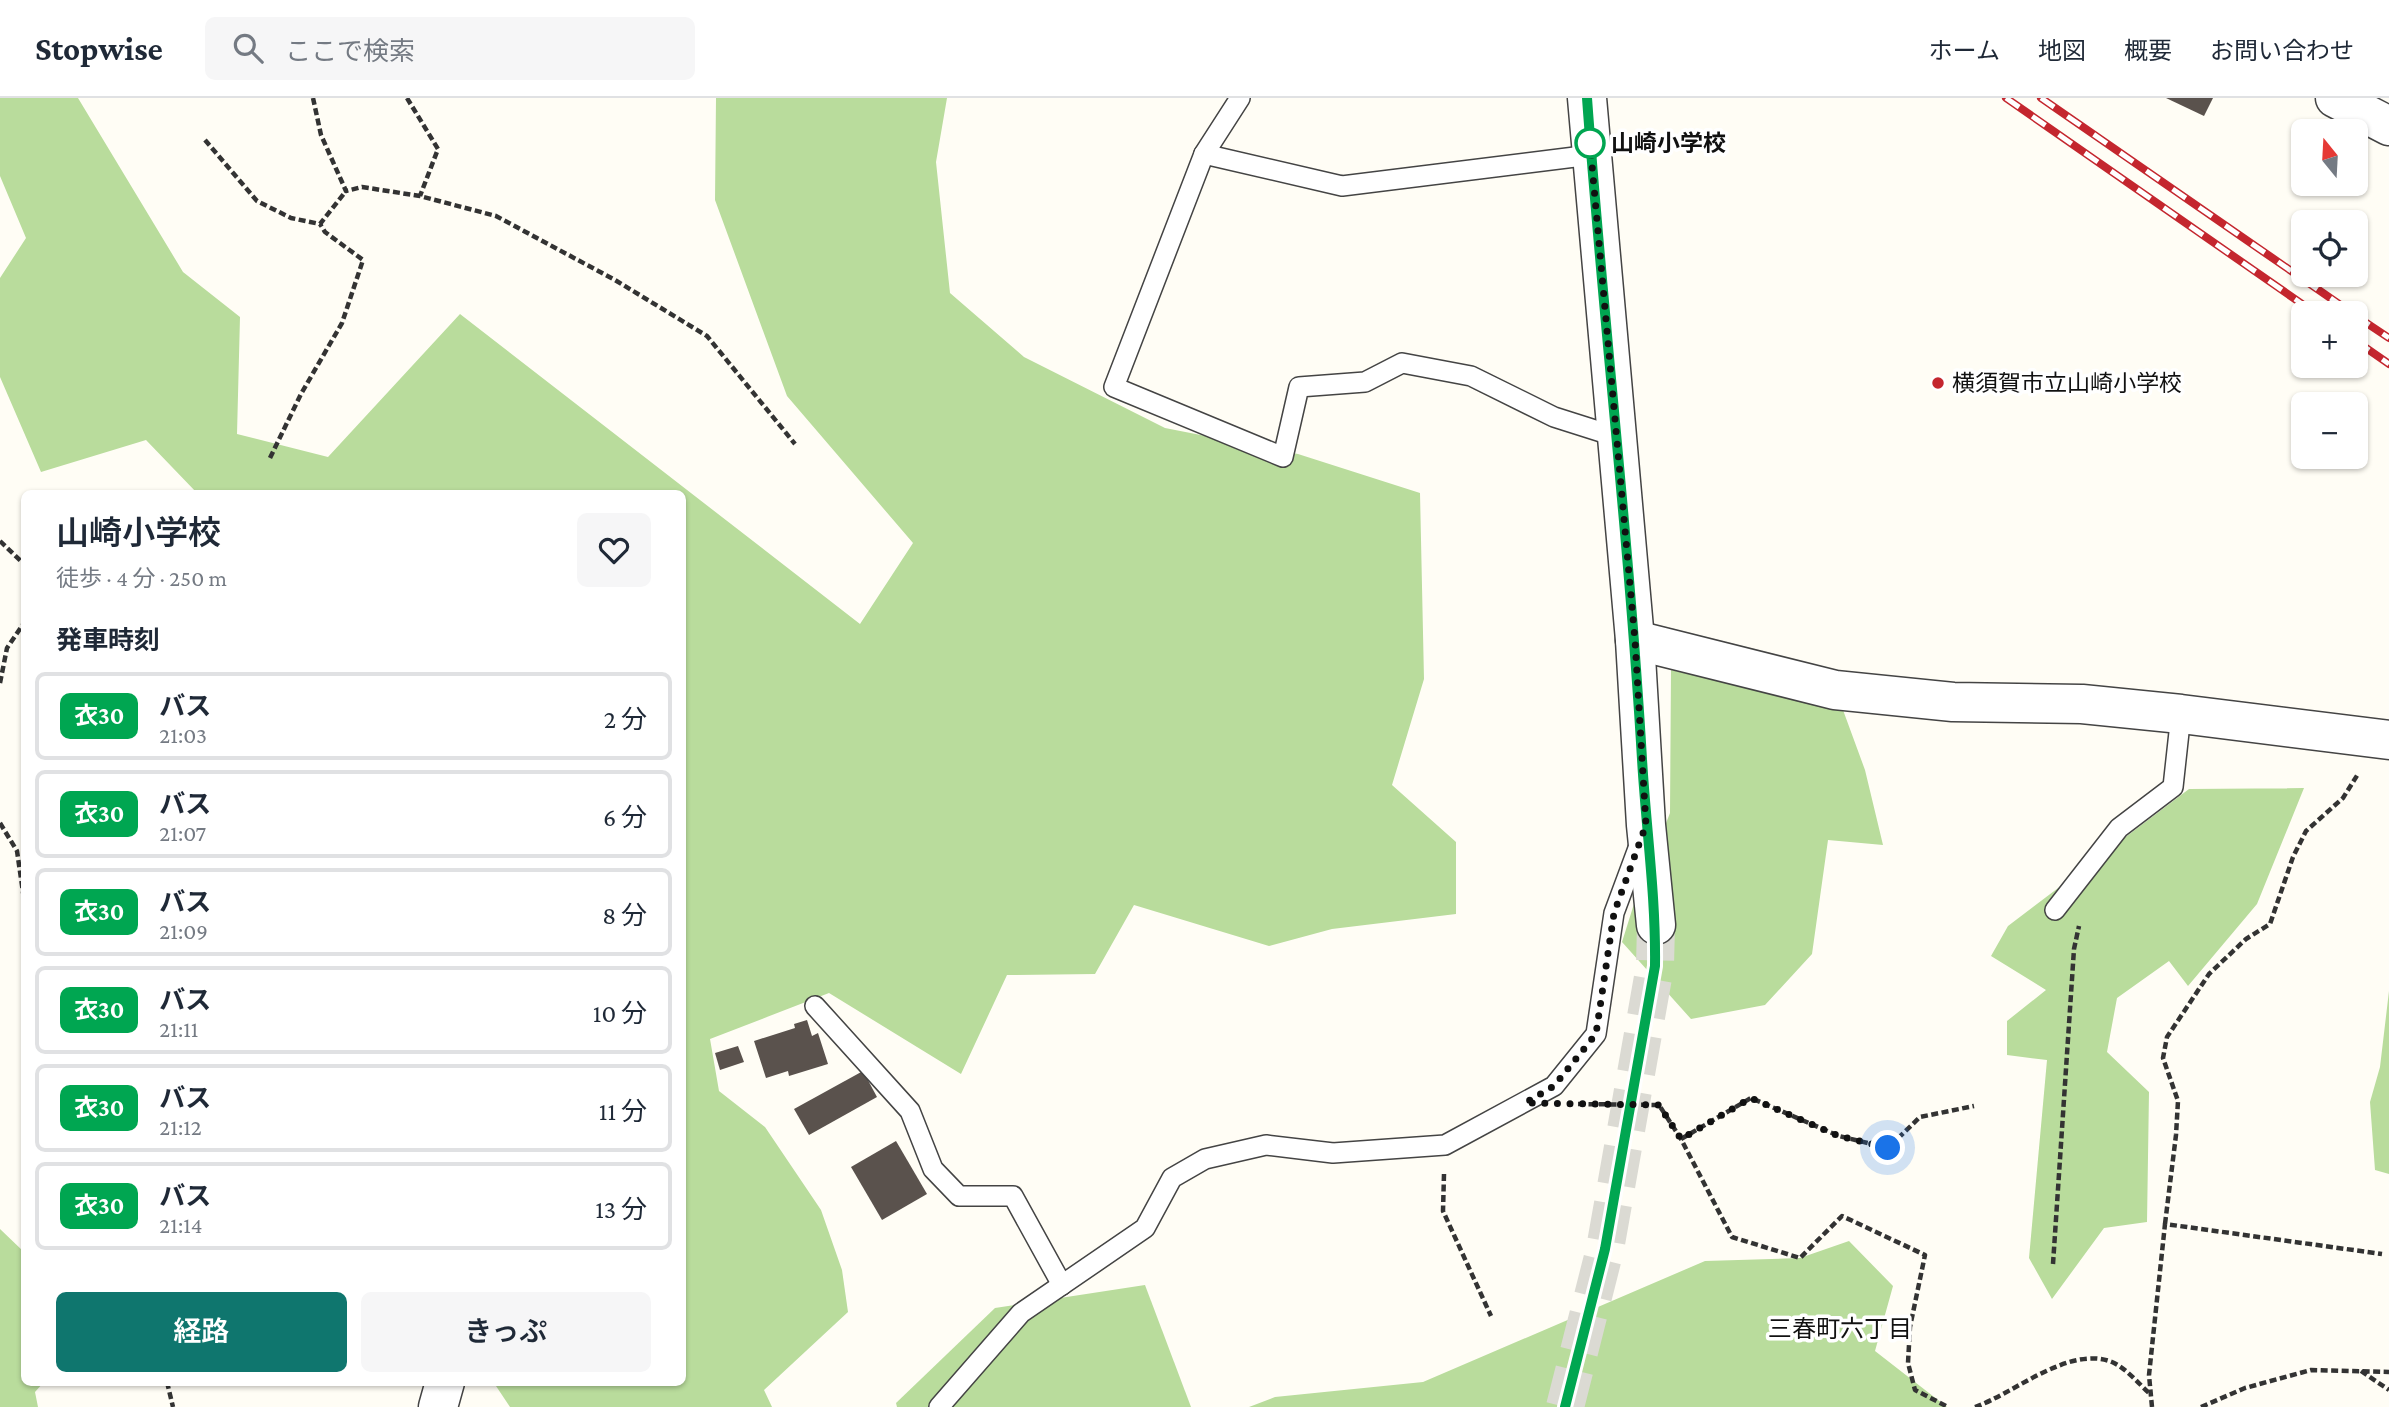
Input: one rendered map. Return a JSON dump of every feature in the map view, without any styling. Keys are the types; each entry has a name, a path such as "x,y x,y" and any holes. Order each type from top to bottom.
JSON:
{"street":[{"path":"1587,98 1635,640 1646,825 1656,925"},
{"path":"2335,98 2389,126"},
{"path":"1635,640 1835,690 1954,702 2082,704 2384,740"},
{"path":"438,1407 444,1386"}],"lane":[{"path":"1240,98 1204,154 1114,387 1283,457 1299,387 1365,382 1402,363 1471,376 1554,417 1617,436"},
{"path":"1204,154 1342,186 1591,155"},
{"path":"2055,910 2119,828 2173,787 2181,714"},
{"path":"939,1407 1021,1313 1145,1228 1172,1178 1205,1159 1266,1145 1333,1153 1445,1145 1554,1086 1596,1034 1614,913 1646,825"},
{"path":"815,1006 910,1111 933,1169 959,1195 1013,1196 1062,1285"}],"path":[{"path":"313,98 321,135 346,191"},
{"path":"407,98 438,149 420,196"},
{"path":"205,140 257,201 291,218 320,224 325,232 363,260 342,323 301,394 270,458"},
{"path":"320,224 346,191 362,187 420,196 496,216 615,280 707,336 795,444"},
{"path":"0,541 21,561"},
{"path":"0,683 7,648 21,627"},
{"path":"2152,1407 2149,1375 2178,1101 2163,1058 2167,1037 2209,974 2246,939 2270,924 2293,857 2306,831 2343,798 2384,740"},
{"path":"0,823 18,851 21,875"},
{"path":"2053,1264 2074,949 2081,917 2055,910"},
{"path":"1681,1139 1751,1098 1839,1136 1888,1148 1920,1117 1974,1106"},
{"path":"1525,1103 1659,1105 1681,1139 1732,1237 1800,1258 1842,1216 1925,1255 1910,1327 1908,1363 1915,1390 1948,1407"},
{"path":"1445,1145 1443,1211 1491,1316"},
{"path":"2165,1224 2382,1254"},
{"path":"1975,1407 2056,1367 2090,1357 2114,1363 2151,1394"},
{"path":"2201,1407 2245,1388 2311,1370 2389,1372"},
{"path":"2359,1370 2389,1390"},
{"path":"168,1386 173,1407"}],"green space":[{"path":"0,98 78,98 183,272 240,317 237,434 328,457 460,314 860,624 913,543 787,396 715,200 716,98 947,98 936,162 950,293 1024,357 1165,428 1298,454 1420,493 1424,679 1392,785 1456,842 1456,914 1332,929 1269,946 1134,905 1095,974 1007,975 961,1074 829,993 710,1039 719,1091 765,1127 821,1210 842,1270 848,1312 764,1390 772,1407 510,1407 496,1386 686,1386 686,490 194,490 146,440 41,472 0,377 0,278 26,238 0,176"},
{"path":"1671,670 1843,710 1865,770 1883,845 1828,840 1812,954 1765,1005 1691,1019 1622,942 1670,813"},
{"path":"2304,788 2257,904 2188,986 2169,961 2117,998 2107,1052 2149,1092 2147,1222 2104,1228 2052,1299 2029,1258 2047,1060 2007,1055 2007,1021 2046,990 1991,956 2008,926 2189,789"},
{"path":"2389,991 2389,1174 2375,1170 2370,1102 2380,1067"},
{"path":"0,1229 21,1249 21,1386 40,1386 35,1392 38,1407 0,1407"},
{"path":"1849,1241 1893,1286 1875,1351 1947,1407 1249,1407 1275,1397 1423,1382 1705,1261 1800,1258"},
{"path":"1145,1285 1191,1407 897,1407 896,1403 995,1308"}],"building":[{"path":"2166,98 2213,98 2204,116"},
{"path":"807,1020 812,1036 818,1033 828,1064 789,1076 788,1071 766,1078 754,1041 795,1028 794,1024"},
{"path":"738,1046 744,1062 720,1070 715,1053"},
{"path":"863,1071 877,1097 809,1135 794,1109"},
{"path":"896,1141 927,1194 882,1220 851,1167"}],"tunnel":[{"path":"1565,1407 1605,1249 1655,966 1656,925"}],"railway":[{"path":"2006,98 2298,301"},
{"path":"2041,98 2335,301"},
{"path":"2368,324 2389,338"},
{"path":"2368,349 2389,364"}],"bus line":[{"name":"衣30","path":"1565,1407 1605,1249 1655,966 1656,925 1646,825 1635,640 1587,98"}],"place":[{"name":"山崎小学校","path":"1590,143"},
{"name":"横須賀市立山崎小学校","path":"1938,383"}],"district":[{"name":"三春町六丁目","path":"1840,1329"}],"route":[{"path":"1590,143 1635,640 1646,825 1614,913 1596,1034 1554,1086 1525,1103 1659,1105 1681,1139 1751,1098 1839,1136 1888,1148"}]}
